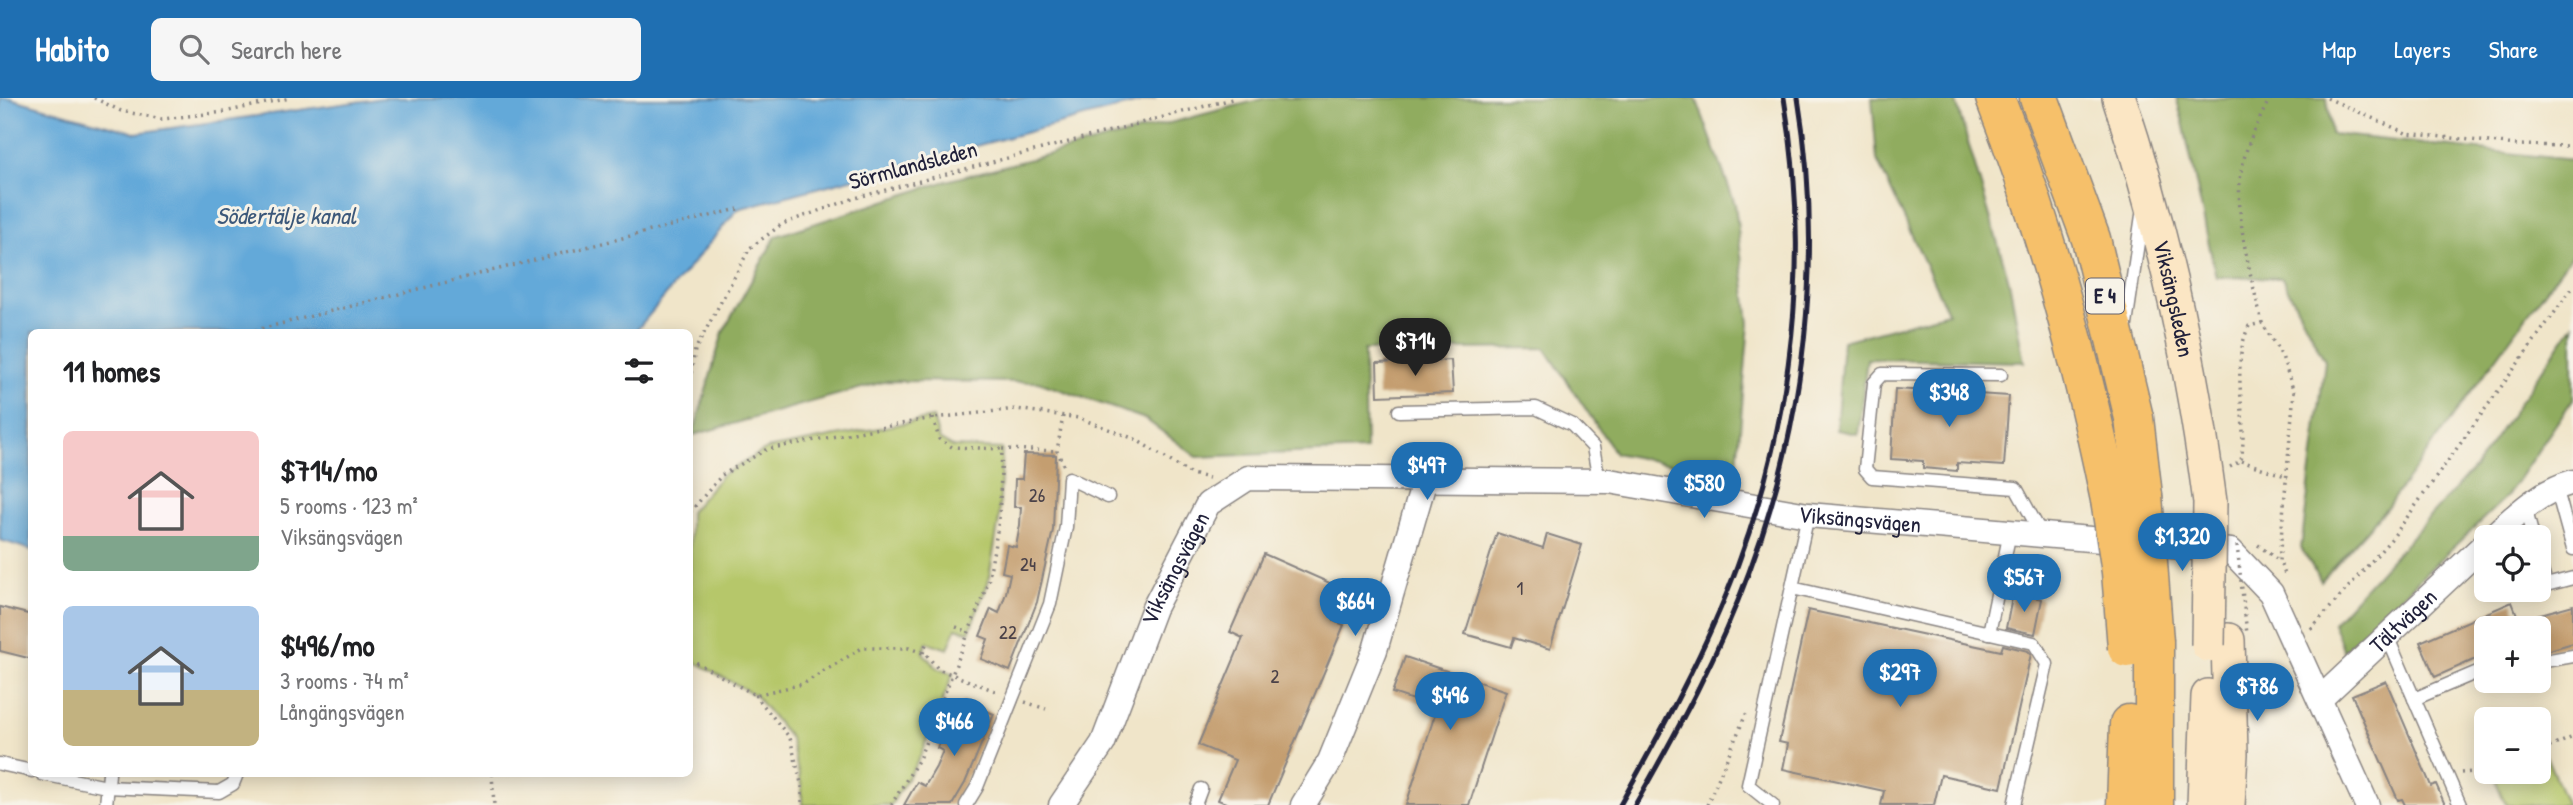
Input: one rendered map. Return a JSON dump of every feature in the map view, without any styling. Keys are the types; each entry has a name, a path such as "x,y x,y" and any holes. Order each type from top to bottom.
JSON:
{"highway":[{"name":"E 4","path":"2040,100 2091,239 2134,418 2126,498 2154,805"},
{"name":"E 4","path":"1997,103 2052,260 2095,427 2126,498"},
{"name":"E 4","path":"2126,805 2129,716 2141,645"}],"main road":[{"name":"Viksängsleden","path":"2119,98 2144,178 2175,297 2199,421 2228,639 2231,754 2228,805"},
{"name":"Viksängsleden","path":"2204,805 2228,639"}],"street":[{"name":"Viksängsvägen","path":"1061,805 1103,743 1154,608 1208,504 1248,478 1599,481 1808,514 2231,551 2271,593 2367,805"},
{"path":"1303,805 1330,761 1375,650 1425,479"},
{"path":"2505,525 2525,507 2565,484"},
{"name":"Tältvägen","path":"2320,699 2474,554"}],"lane":[{"path":"2120,360 2141,226 2144,178"},
{"path":"2001,375 1882,374 1874,383 1865,469 1872,477 2016,488 2042,535"},
{"path":"1399,411 1536,408 1572,425 1593,447 1599,481"},
{"path":"966,805 977,787 1050,604 1066,527 1069,478 1108,497"},
{"path":"2565,484 2573,549"},
{"path":"2525,507 2530,525"},
{"path":"1773,805 1748,785 1808,514"},
{"path":"1989,633 2010,533"},
{"path":"2551,584 2573,578"},
{"path":"1792,588 2034,643 2047,664 2014,805"},
{"path":"2387,636 2460,805"},
{"path":"2551,660 2573,656"},
{"path":"2414,699 2474,674"},
{"path":"0,764 28,770"},
{"path":"57,777 107,787 219,792 233,784 236,777"},
{"path":"106,805 109,777"},
{"path":"1195,805 1201,789"}],"path":[{"path":"94,98 121,111 162,119 224,112 290,98"},
{"name":"Sörmlandsleden","path":"693,362 695,350 750,248 782,224 855,198 1236,98"},
{"path":"2270,98 2249,139 2240,175 2242,234 2262,323 2282,356 2294,393 2279,561 2289,584"},
{"path":"2327,98 2406,132 2516,145 2573,146"},
{"path":"260,329 737,209"},
{"path":"2305,618 2310,630 2393,537 2573,287"},
{"path":"2241,461 2244,442 2241,344 2249,327 2262,323"},
{"path":"933,418 939,439 953,447 1057,452 1063,416"},
{"path":"891,805 919,759 988,583 999,520 1002,449"},
{"path":"2230,467 2241,461 2288,477"},
{"path":"2228,639 2237,540"},
{"path":"956,627 969,632"},
{"path":"923,653 927,641"},
{"path":"755,695 803,684 862,648 909,648 923,653 939,669 1046,709"},
{"path":"693,661 755,695 790,738 802,787 802,805"},
{"path":"2551,747 2573,737"},
{"path":"2446,773 2474,772"},
{"path":"492,777 494,805"}],"green space":[{"path":"1266,98 1696,98 1735,204 1749,323 1736,477 1615,453 1545,348 1364,350 1366,450 1197,457 1145,419 1038,382 887,381 693,435 723,332 776,236 946,181"},
{"path":"1872,98 1955,98 2009,281 2024,362 1867,359 1858,434 1836,430 1843,341 1948,313 1877,160"},
{"path":"2176,98 2327,98 2331,134 2573,160 2573,253 2387,507 2321,581 2301,548 2325,361 2282,278 2216,277"},
{"path":"2573,325 2573,399 2507,496 2344,651 2333,623 2475,467"},
{"path":"933,418 939,439 953,447 1002,449 999,520 988,583 969,632 956,628 948,649 927,642 923,653 938,669 953,674 919,759 891,805 802,805 802,787 790,738 755,695 693,661 693,509 722,475 767,449"},
{"path":"2551,768 2567,805 2506,805 2497,784 2551,784"}],"water":[{"name":"Södertälje kanal","path":"0,98 9,98 136,133 384,98 1156,98 738,209 638,329 28,329 28,549 0,540"}],"building":[{"path":"1451,360 1453,393 1378,396 1377,363"},
{"path":"1895,389 2009,396 2004,466 1957,463 1957,471 1923,468 1923,461 1891,459"},
{"path":"1024,454 1056,455 1053,530 1037,602 1010,671 981,659 988,639 980,636 991,609 999,613 1006,593 1010,574 1002,572 1007,545 1016,547 1021,507 1014,507 1015,479 1022,479"},
{"path":"1497,533 1543,548 1547,534 1582,545 1550,649 1514,638 1511,647 1465,634"},
{"path":"1264,554 1348,591 1334,621 1344,625 1268,805 1231,805 1218,800 1235,760 1198,745 1243,638 1230,632"},
{"path":"2013,593 2042,599 2035,634 2006,628"},
{"path":"2512,602 2517,616 2480,616"},
{"path":"2573,605 2573,643 2551,649 2551,616 2533,616"},
{"path":"0,607 28,614 28,658 0,651"},
{"path":"1808,610 2001,651 2003,645 2028,651 2031,654 2001,788 1941,775 1934,805 1881,805 1884,791 1783,769 1788,744 1779,742"},
{"path":"2474,619 2474,660 2435,677 2420,642"},
{"path":"1405,657 1506,691 1469,805 1406,805 1437,708 1392,693"},
{"path":"2386,681 2431,786 2436,784 2445,805 2405,805 2402,799 2398,800 2352,695"},
{"path":"963,701 994,714 965,783 952,805 904,805 917,782 925,786 936,767 943,751 937,748 947,722 954,724"}],"railway":[{"path":"1620,805 1683,688 1725,598 1756,511 1772,453 1784,395 1796,276 1792,157 1784,98"},
{"path":"1635,805 1682,720 1725,632 1749,572 1784,457 1796,398 1809,278 1806,158 1798,98"}]}
